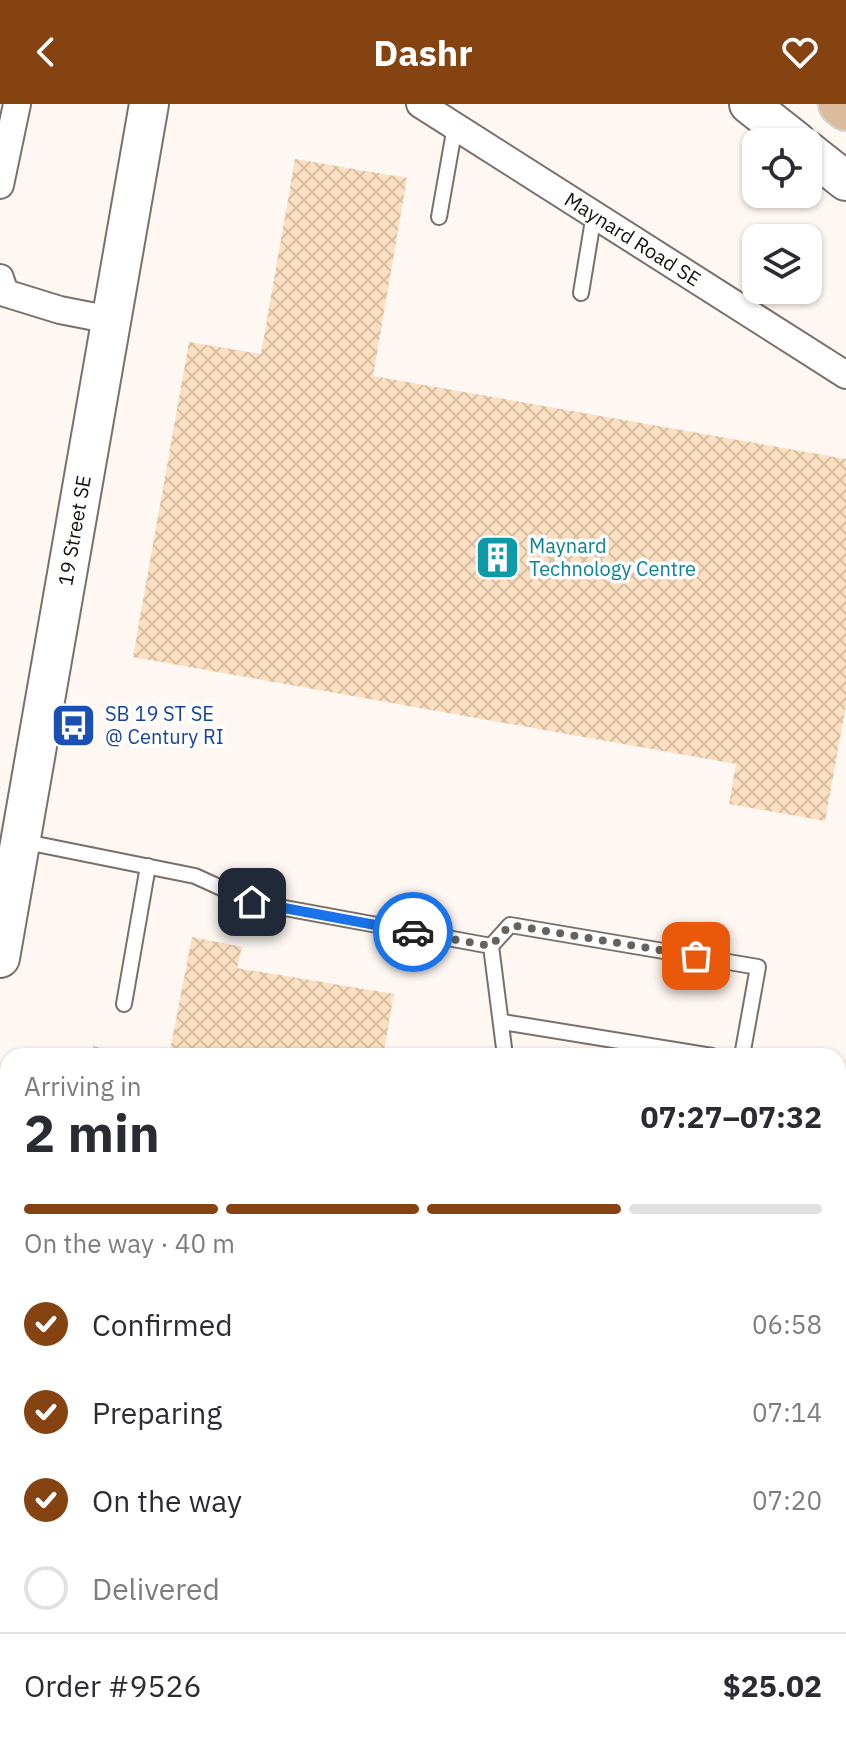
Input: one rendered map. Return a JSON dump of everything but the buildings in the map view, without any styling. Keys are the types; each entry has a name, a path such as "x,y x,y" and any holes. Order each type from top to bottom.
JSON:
{"main road":[{"path":"840,104 846,109"}],"street":[{"path":"0,185 17,104"},
{"name":"19 Street SE","path":"0,958 149,104"},
{"name":"Maynard Road SE","path":"420,104 846,375"},
{"path":"749,104 779,128"},
{"path":"822,162 846,181"},
{"path":"0,278 5,293 60,310 111,320"}],"lane":[{"path":"439,217 455,126"},
{"path":"581,293 594,214"},
{"path":"20,841 195,876 252,902 491,946"},
{"path":"124,1004 148,866"},
{"path":"491,946 510,925 758,967 743,1048"},
{"path":"491,946 505,1048"},
{"path":"503,1022 663,1048"}],"way so far":[{"path":"413,932 491,946 510,925 696,956"}],"place":[{"name":"Maynard Technology Centre","path":"498,558"},
{"name":"SB 19 ST SE @ Century RI","path":"74,725"}],"route":[{"path":"252,902 413,932"}]}
